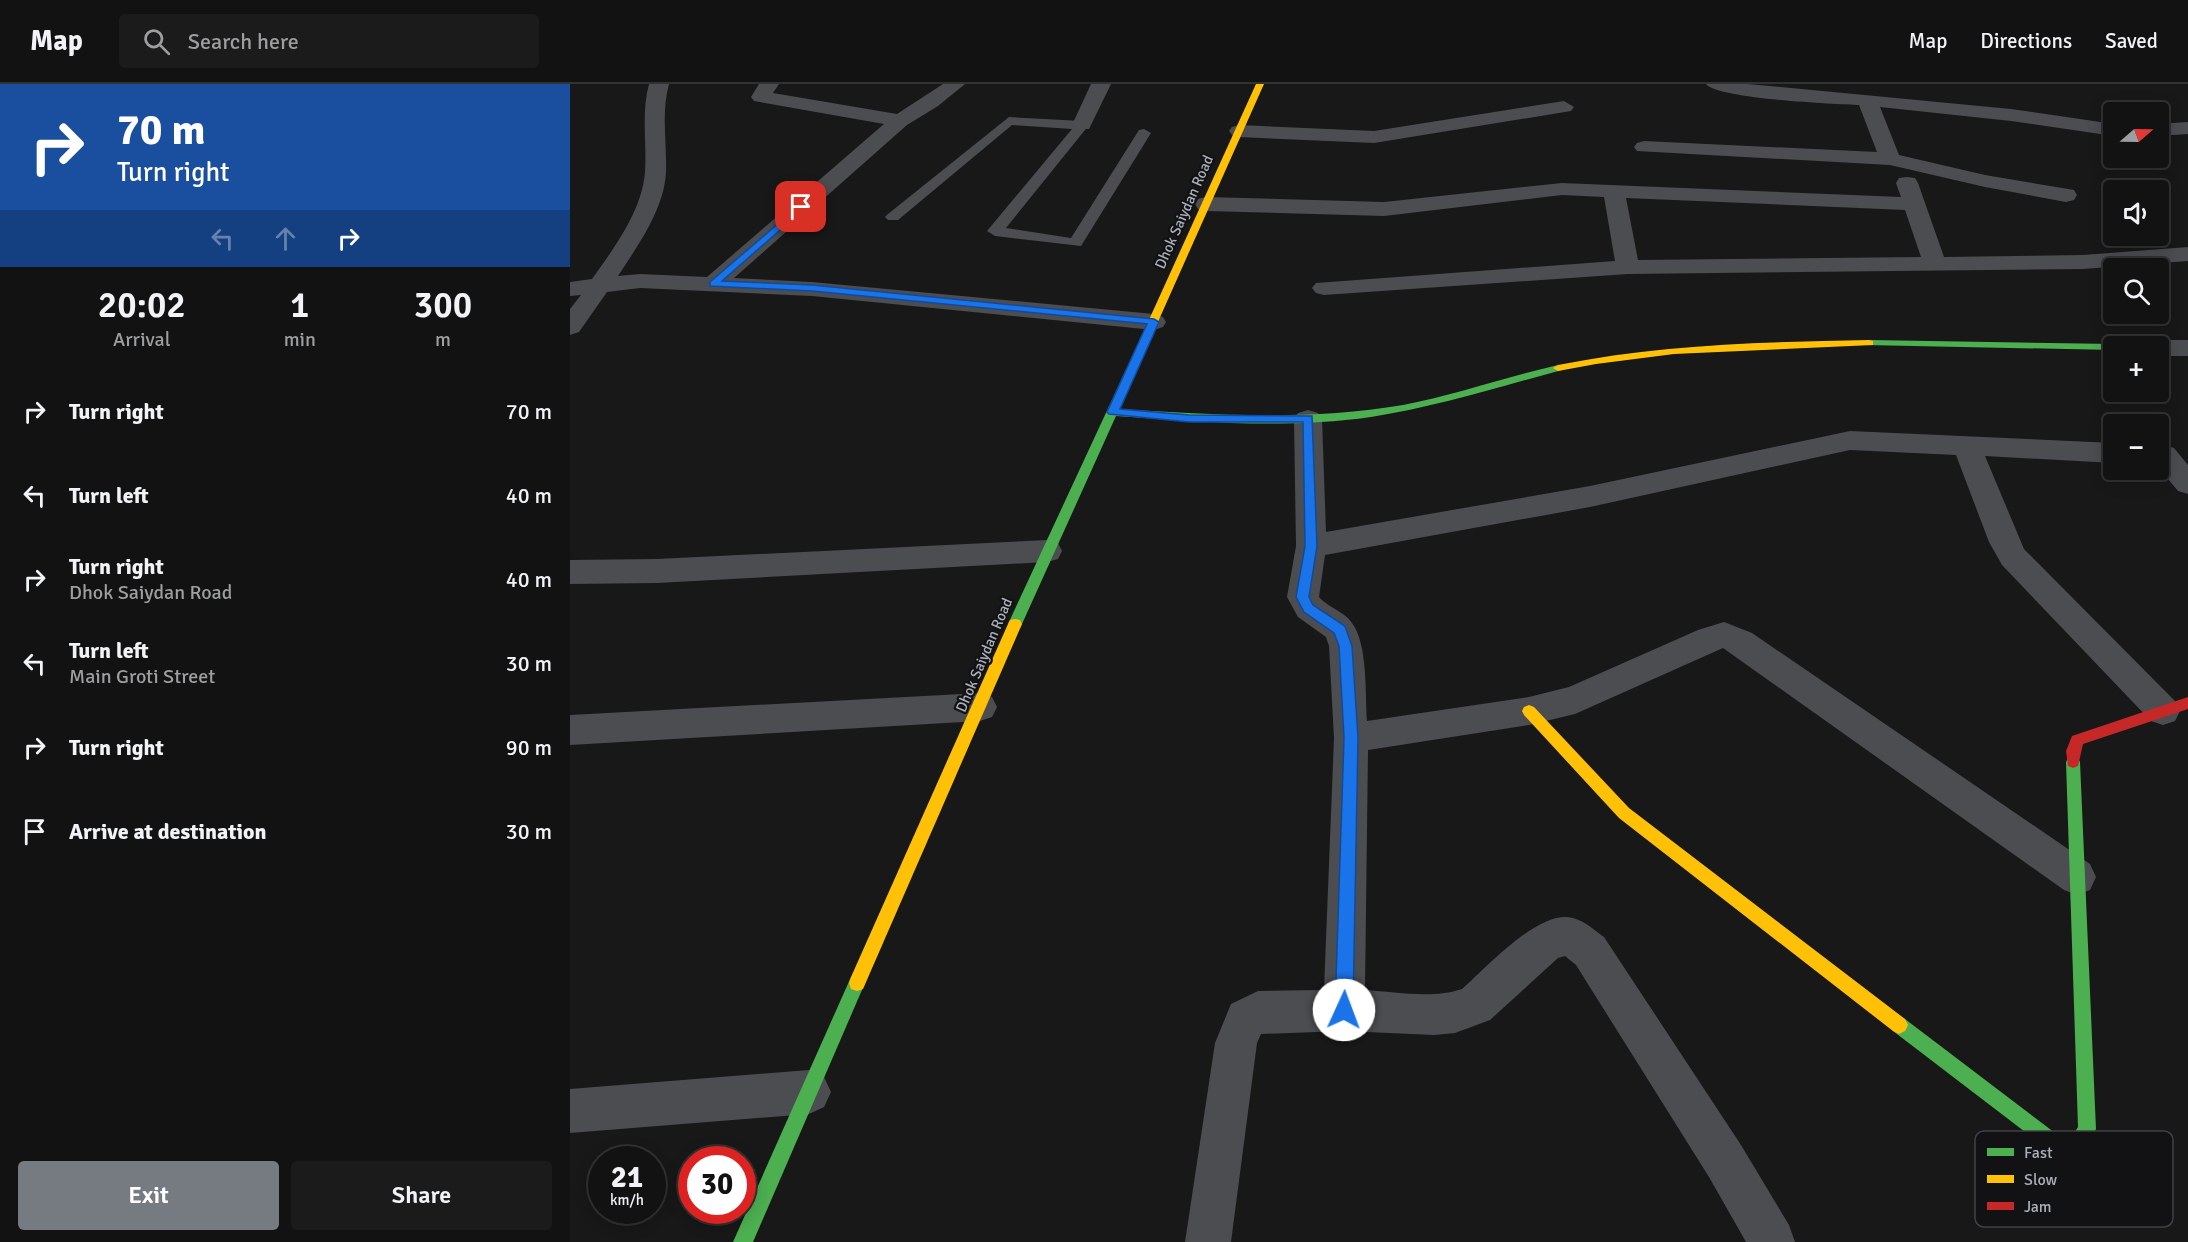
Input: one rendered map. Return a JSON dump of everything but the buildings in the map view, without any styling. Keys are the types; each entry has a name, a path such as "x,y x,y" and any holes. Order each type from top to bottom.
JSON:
{"street":[{"path":"570,327 632,233 653,188 658,160 655,101 659,84"},
{"path":"769,84 761,97 900,121"},
{"path":"713,284 900,121 955,84"},
{"path":"1082,125 1101,84"},
{"name":"Dhok Saiydan Road","path":"743,1242 1047,551 1113,412 1260,84"},
{"path":"1716,84 1782,89 1867,100 1958,101 2103,128"},
{"path":"1867,100 1914,204 1934,262"},
{"path":"1239,131 1374,137 1564,106"},
{"path":"2169,129 2188,128"},
{"path":"1644,147 1895,160 1985,181 2066,195"},
{"path":"1206,204 1384,209 1562,189 1914,204"},
{"path":"1613,190 1628,267"},
{"path":"1324,288 1628,267 2084,262 2188,254"},
{"path":"570,289 640,281 812,288 1154,322"},
{"path":"1113,412 1189,419 1308,419 1398,409 1569,364 1628,356 1829,343 1905,342 2103,347"},
{"path":"2169,348 2188,348"},
{"path":"1308,419 1311,546 1303,597 1309,608 1340,630 1346,646 1351,738 1344,1010"},
{"path":"1311,546 1524,511 1670,480 1795,450 1826,448 1850,440 2103,452"},
{"path":"1967,446 2004,542 2013,557 2175,707 2077,740 2073,751 2086,1131"},
{"path":"2170,456 2188,484"},
{"path":"570,572 657,572 1047,551"},
{"path":"1351,738 1529,711 1575,700 1709,639 1724,635 1741,642 2077,877"},
{"path":"573,736 980,707"},
{"path":"1529,711 1624,813 2038,1131"},
{"path":"1208,1242 1236,1043 1245,1019 1258,1012 1344,1010 1434,1014 1455,1012 1475,1005 1548,940 1570,936 1590,951 1725,1161 1772,1242"},
{"path":"570,1111 809,1092"}],"lane":[{"path":"893,217 1010,122 1082,125"},
{"path":"1082,125 995,231 1075,243 1144,133"}],"traffic: fast":[{"path":"1015,624 1148,333"},
{"path":"1869,343 2103,347"},
{"path":"1113,412 1259,419 1368,414 1423,404 1558,368"},
{"path":"2073,762 2086,1131"},
{"path":"743,1242 857,983"},
{"path":"1899,1025 2038,1131"}],"traffic: slow":[{"path":"1148,333 1260,84"},
{"path":"1558,368 1596,360 1674,351 1869,343"},
{"path":"857,983 1015,624"},
{"path":"1529,711 1624,813 1899,1025"}],"traffic: jam":[{"path":"2073,762 2073,751 2077,740 2188,703"}],"route":[{"path":"801,207 713,284 812,288 1154,322 1113,412 1189,419 1308,419 1311,546 1303,597 1309,608 1340,630 1346,646 1351,738 1344,1010"}]}
